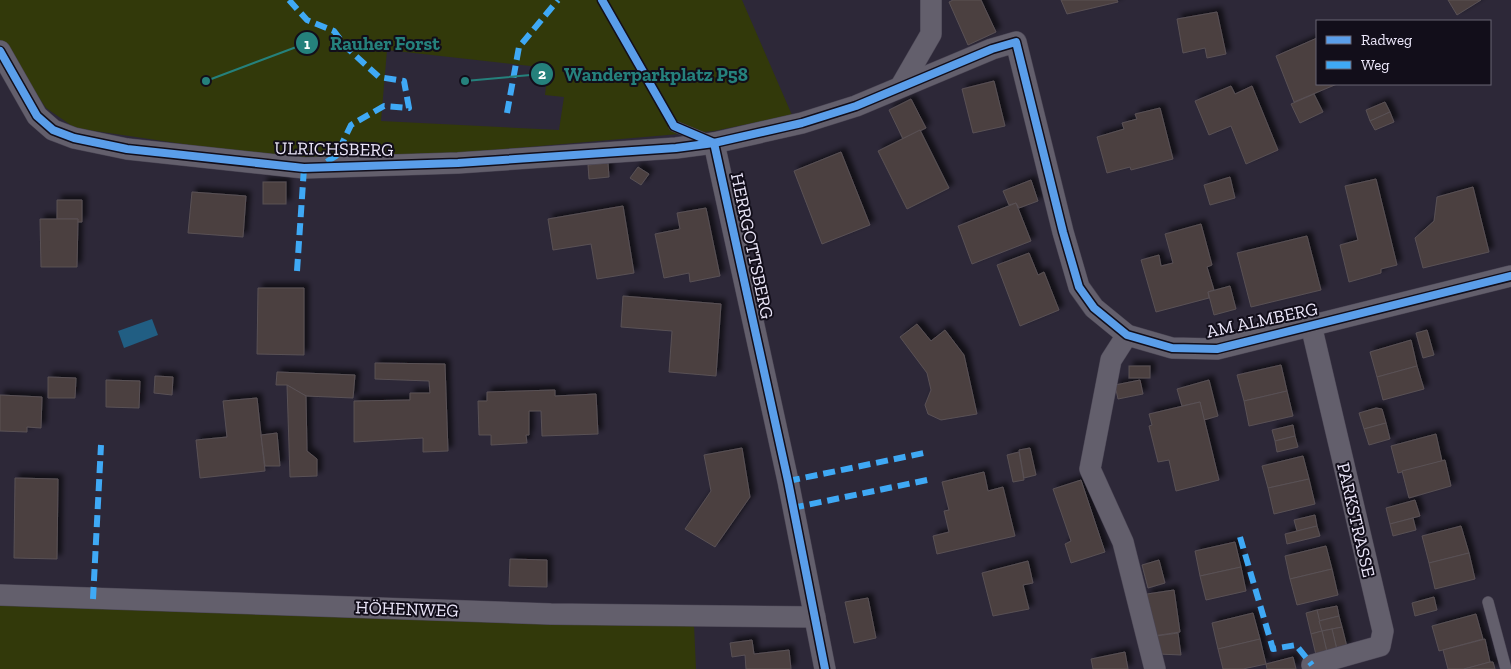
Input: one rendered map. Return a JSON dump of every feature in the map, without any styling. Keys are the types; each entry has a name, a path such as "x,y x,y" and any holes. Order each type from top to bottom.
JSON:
{"street":[{"path":"714,143 802,123 856,106 901,86 931,34 931,0"},
{"name":"AM ALMBERG","path":"901,86 992,49 1016,42 1078,287 1094,308 1127,335 1172,348 1217,349 1511,276"},
{"name":"ULRICHSBERG","path":"0,51 37,116 53,130 74,138 127,149 304,168 458,163 676,148 714,143"},
{"name":"HERRGOTTSBERG","path":"714,143 826,669"},
{"name":"PARKSTRASSE","path":"1311,325 1383,631 1380,646 1312,664"},
{"path":"1127,335 1111,360 1090,469 1123,542 1154,669"},
{"name":"HÖHENWEG","path":"0,595 551,614 815,617"}],"lane":[{"path":"674,126 714,143"},
{"path":"1488,602 1506,669"}],"green space":[{"path":"0,0 742,0 792,115 714,131 457,153 306,157 244,153 75,128 46,108 3,44 0,44","holes":["387,50 548,68 545,95 564,97 559,130 381,121"]},
{"path":"0,602 694,625 696,669 0,669"}],"water":[{"path":"152,319 158,335 124,348 118,331"}],"building":[{"path":"953,0 981,0 996,32 968,45 949,2"},
{"path":"1061,0 1117,0 1118,2 1067,14"},
{"path":"1448,0 1481,0 1457,15"},
{"path":"1217,12 1226,54 1207,58 1205,48 1183,53 1177,19"},
{"path":"1316,38 1316,85 1335,85 1294,102 1276,56"},
{"path":"994,81 1005,126 973,133 962,89"},
{"path":"1231,86 1235,94 1252,86 1278,150 1246,164 1231,126 1209,135 1195,101"},
{"path":"1314,94 1323,112 1300,123 1291,104"},
{"path":"911,99 926,128 903,139 889,110"},
{"path":"1385,102 1390,112 1370,121 1366,110"},
{"path":"1160,108 1173,159 1131,170 1130,167 1107,173 1097,137 1124,129 1122,123 1137,119 1135,114"},
{"path":"1390,112 1394,122 1375,130 1370,121"},
{"path":"920,130 949,188 907,209 878,151"},
{"path":"841,152 870,225 822,244 794,171"},
{"path":"608,163 609,177 589,179 588,165"},
{"path":"638,167 649,174 641,185 630,178"},
{"path":"1230,177 1235,198 1210,205 1204,185"},
{"path":"1376,179 1397,265 1381,269 1381,273 1349,282 1340,245 1358,240 1345,186"},
{"path":"1031,180 1038,201 1019,208 1016,203 1009,205 1003,191"},
{"path":"263,182 286,182 286,204 263,204"},
{"path":"1473,187 1489,252 1423,268 1415,238 1434,221 1437,197"},
{"path":"192,192 246,196 243,237 188,233"},
{"path":"57,200 82,200 82,222 77,222 78,219 57,219"},
{"path":"1016,203 1031,241 972,264 958,226"},
{"path":"623,206 634,273 597,279 591,244 553,250 548,219"},
{"path":"706,208 720,276 690,282 689,273 664,278 655,234 680,229 677,213"},
{"path":"40,219 78,219 77,267 41,267"},
{"path":"1201,224 1212,265 1207,267 1214,290 1208,292 1209,298 1156,312 1141,260 1159,255 1161,266 1173,263 1165,234"},
{"path":"1307,236 1321,290 1251,307 1237,253"},
{"path":"1029,253 1038,275 1044,272 1059,310 1020,326 997,265"},
{"path":"1230,286 1236,309 1214,315 1208,292"},
{"path":"258,288 304,288 304,355 257,354"},
{"path":"623,296 721,304 716,376 669,372 672,331 621,327"},
{"path":"917,324 931,341 945,330 964,355 977,414 941,420 928,414 925,405 931,390 927,373 900,337"},
{"path":"1427,330 1434,355 1423,358 1416,333"},
{"path":"1411,340 1417,366 1377,377 1370,352"},
{"path":"375,363 445,364 448,451 423,452 423,438 354,442 354,401 410,400 410,393 430,393 429,381 375,379"},
{"path":"1281,365 1287,391 1244,401 1237,375"},
{"path":"1129,366 1150,366 1150,378 1129,378"},
{"path":"1417,366 1424,389 1383,400 1377,377"},
{"path":"277,372 355,375 353,398 306,396 287,385 276,385"},
{"path":"155,376 173,377 172,395 154,393"},
{"path":"48,377 76,378 75,398 48,398"},
{"path":"106,380 140,381 139,408 106,407"},
{"path":"1140,380 1143,394 1118,399 1115,385"},
{"path":"1209,380 1218,416 1204,420 1200,402 1182,406 1177,389"},
{"path":"287,385 306,396 307,451 317,459 317,476 290,477"},
{"path":"555,390 555,396 596,394 598,434 542,436 541,411 529,411 527,443 491,445 491,435 479,435 478,401 487,401 487,392"},
{"path":"1287,391 1293,416 1249,426 1244,401"},
{"path":"0,395 42,397 41,428 27,427 27,432 0,431"},
{"path":"257,398 265,471 200,478 196,440 227,437 223,401"},
{"path":"1200,402 1219,480 1176,491 1169,460 1158,462 1149,426 1152,425 1149,414"},
{"path":"1376,408 1382,409 1386,423 1364,429 1359,413"},
{"path":"1386,423 1390,439 1369,445 1364,429"},
{"path":"1293,425 1295,436 1275,441 1272,430"},
{"path":"277,433 280,466 265,466 261,435"},
{"path":"1436,434 1442,461 1398,473 1391,446"},
{"path":"1295,436 1298,447 1277,452 1275,441"},
{"path":"742,448 750,497 715,547 685,529 711,491 704,455"},
{"path":"1030,448 1036,475 1024,478 1019,450"},
{"path":"1019,452 1024,480 1013,482 1007,455"},
{"path":"1303,456 1309,479 1268,488 1262,466"},
{"path":"1445,460 1451,486 1409,498 1402,471"},
{"path":"984,472 988,491 1003,487 1015,536 937,554 933,536 949,532 944,511 949,510 942,482"},
{"path":"15,478 58,479 57,559 14,558"},
{"path":"1309,479 1315,504 1274,514 1268,488"},
{"path":"1081,480 1105,552 1071,563 1065,544 1071,541 1053,489"},
{"path":"1415,500 1420,516 1390,524 1386,508"},
{"path":"1315,515 1317,526 1297,531 1294,520"},
{"path":"1413,518 1416,530 1393,536 1390,524"},
{"path":"1317,526 1320,536 1287,544 1285,534"},
{"path":"1461,526 1469,553 1429,563 1422,536"},
{"path":"1235,542 1241,567 1200,576 1195,551"},
{"path":"1326,546 1332,569 1290,579 1285,556"},
{"path":"1469,553 1475,579 1435,589 1429,563"},
{"path":"510,559 547,560 547,587 509,586"},
{"path":"1159,560 1165,583 1148,588 1142,565"},
{"path":"1028,561 1033,583 1023,585 1029,609 993,616 982,573"},
{"path":"1241,567 1246,591 1206,600 1200,576"},
{"path":"1332,569 1338,595 1297,605 1290,579"},
{"path":"1174,590 1180,632 1153,636 1147,594"},
{"path":"1434,597 1437,610 1415,616 1412,603"},
{"path":"868,598 876,638 854,643 845,602"},
{"path":"1337,606 1339,616 1319,621 1317,610"},
{"path":"1317,610 1322,631 1311,634 1306,613"},
{"path":"1253,613 1260,639 1218,649 1212,623"},
{"path":"1476,614 1483,639 1439,651 1432,626"},
{"path":"1339,616 1342,627 1322,631 1319,621"},
{"path":"1342,627 1347,647 1337,650 1332,629"},
{"path":"1332,629 1337,650 1327,652 1322,631"},
{"path":"1322,631 1327,652 1316,655 1311,634"},
{"path":"1178,633 1181,655 1158,654 1156,636"},
{"path":"1260,639 1266,664 1243,669 1223,669 1218,649"},
{"path":"1485,639 1490,662 1464,669 1448,669 1443,650"},
{"path":"752,640 754,654 789,650 791,669 746,669 745,655 732,657 730,643"},
{"path":"1125,652 1128,669 1093,669 1091,659"},
{"path":"1293,657 1296,669 1267,669 1266,664"},
{"path":"1493,662 1495,669 1464,669"}],"marked path":[{"path":"289,0 307,20 334,31 346,47 379,77 404,81 409,108 384,106 351,125 336,156 320,166"},
{"path":"507,113 519,47 558,0"},
{"path":"297,271 304,168"},
{"path":"93,599 101,445"},
{"path":"788,481 924,453"},
{"path":"792,508 932,479"},
{"path":"1240,537 1273,649 1296,645 1312,665"}],"cycle path":[{"path":"602,0 674,126 714,143"},
{"path":"0,51 37,116 53,130 74,138 127,149 304,168 458,163 676,148 714,143 802,123 856,106 992,49 1016,42 1063,232 1079,287 1094,308 1127,335 1172,348 1217,349 1511,276"},
{"path":"714,143 788,481 825,669"}],"place":[{"name":"Rauher Forst","path":"206,81"},
{"name":"Wanderparkplatz P58","path":"465,81"}]}
